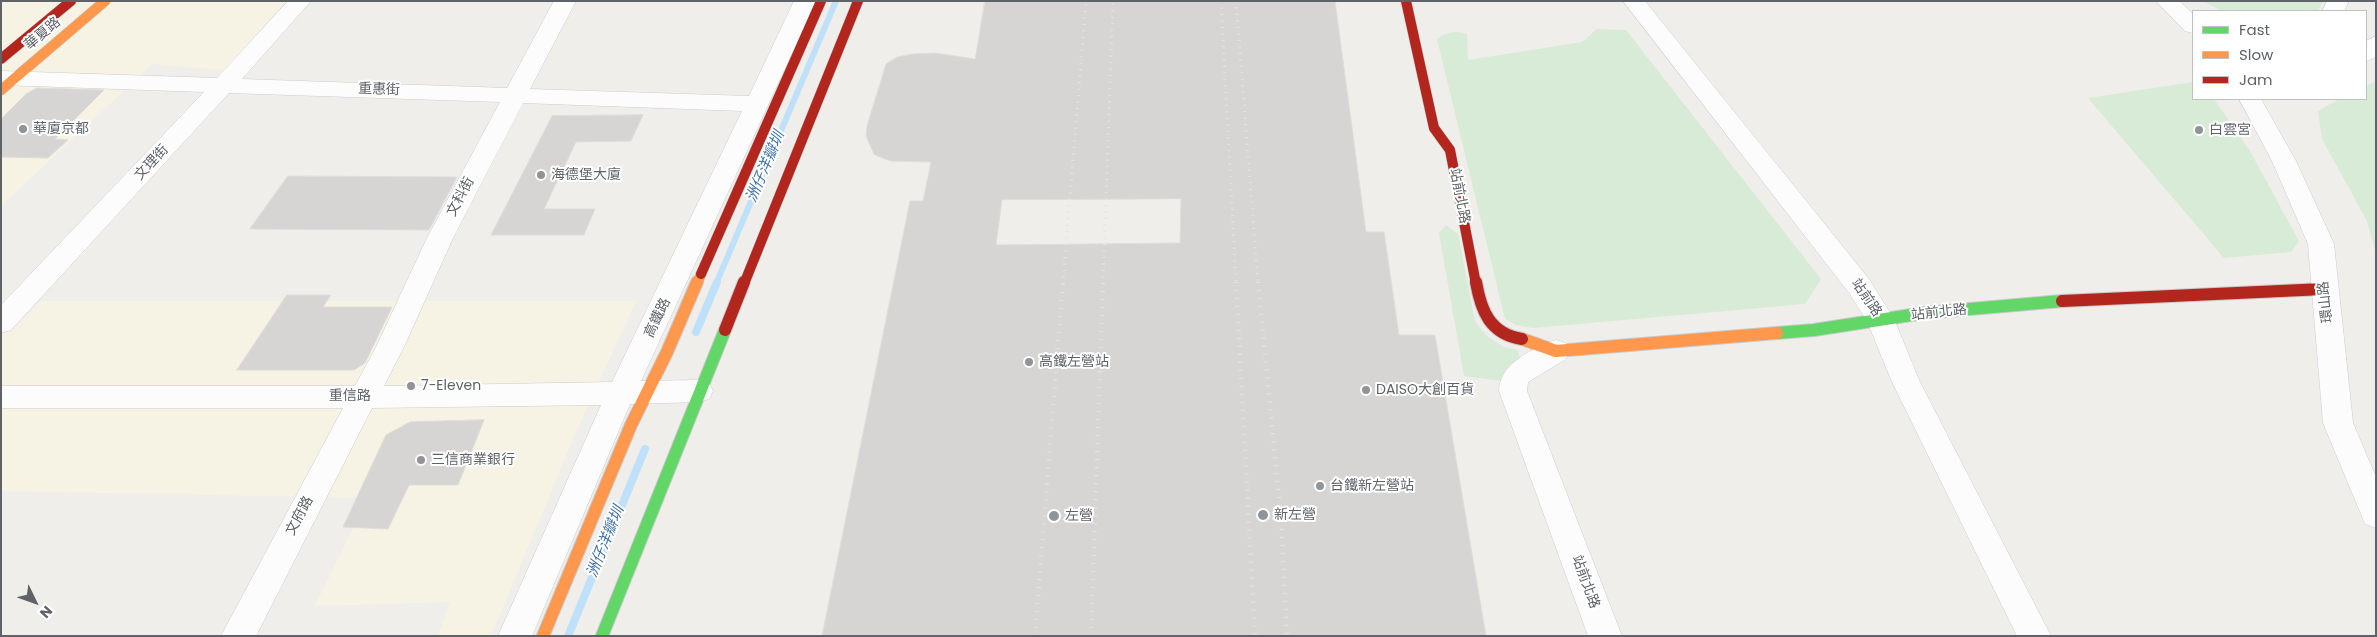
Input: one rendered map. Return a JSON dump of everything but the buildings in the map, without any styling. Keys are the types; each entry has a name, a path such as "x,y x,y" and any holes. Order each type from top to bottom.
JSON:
{"street":[{"name":"華夏路","path":"1,59 71,1"},
{"name":"華夏路","path":"6,82 105,1"},
{"name":"文科街","path":"363,396 390,347 440,238 565,1"},
{"name":"高鐵路","path":"515,636 634,392 758,104 805,1"},
{"name":"高鐵路","path":"543,636 631,425 634,392 668,352 821,1"},
{"path":"602,636 699,391 858,1"},
{"name":"站前北路","path":"1406,1 1434,128 1450,150 1480,305 1491,324 1509,338 1529,340 1556,351"},
{"name":"站前路","path":"1634,1 1853,278 1880,319 1906,382 1940,452 2034,636"},
{"path":"2167,1 2192,25"},
{"name":"文理街","path":"1,323 300,2"},
{"path":"2367,53 2376,43"},
{"name":"重惠街","path":"6,82 225,84 758,104"},
{"name":"環山路","path":"2251,100 2284,161 2321,244 2338,423 2376,515"},
{"name":"站前北路","path":"1605,636 1513,391 1512,381 1518,374 1556,351 1814,330 1880,319 2114,297 2163,298 2324,288"},
{"name":"重信路","path":"1,397 436,397 699,391"},
{"name":"文府路","path":"238,636 363,396"}],"shaded area":[{"path":"1,1 291,1 228,71 152,64 1,206"},
{"path":"41,301 636,301 578,427 491,636 438,636 450,602 315,606 368,498 1,491 1,332 11,332"}],"green space":[{"path":"2203,1 2323,1 2318,10 2220,10"},
{"path":"1597,29 1626,30 1821,279 1805,304 1533,328 1516,325 1505,319 1437,39 1451,32 1467,34 1468,60 1582,42"},
{"path":"2376,81 2376,254 2367,221 2322,139 2318,111 2337,100 2367,100 2367,86"},
{"path":"2192,82 2192,100 2215,100 2250,151 2299,241 2291,252 2224,258 2088,98"},
{"path":"1446,225 1458,234 1475,322 1488,337 1504,347 1517,350 1520,359 1505,370 1502,381 1464,376 1439,233"}],"waterway":[{"name":"洲仔洋瓣圳","path":"716,284 836,1"},
{"name":"洲仔洋瓣圳","path":"696,332 717,282"},
{"name":"洲仔洋瓣圳","path":"568,636 645,449"}],"railway":[{"path":"1063,284 1086,1"},
{"path":"1103,284 1113,1"},
{"path":"1221,1 1236,284"},
{"path":"1236,1 1258,284"},
{"path":"1035,636 1063,282"},
{"path":"1091,636 1103,282"},
{"path":"1236,282 1255,636"},
{"path":"1258,282 1281,518 1287,636"}],"traffic: fast":[{"path":"1777,333 1814,330 1924,313 2062,301"},
{"path":"602,636 725,330"}],"traffic: slow":[{"path":"1,90 105,1"},
{"path":"543,636 631,425 667,352 701,274"},
{"path":"1522,339 1556,351 1777,333"}],"traffic: jam":[{"path":"1,59 71,1"},
{"path":"701,274 821,1"},
{"path":"725,330 858,1"},
{"path":"1406,1 1434,128 1450,150 1480,305 1496,328 1507,336 1522,339"},
{"path":"2062,301 2114,297 2163,298 2324,289"}],"place":[{"name":"華廈京都","path":"23,129"},
{"name":"白雲宮","path":"2199,130"},
{"name":"海德堡大廈","path":"541,175"},
{"name":"高鐵左營站","path":"1029,362"},
{"name":"7-Eleven","path":"411,386"},
{"name":"DAISO大創百貨","path":"1366,390"},
{"name":"三信商業銀行","path":"421,460"},
{"name":"台鐵新左營站","path":"1320,486"},
{"name":"新左營","path":"1263,515"},
{"name":"左營","path":"1054,516"}]}
